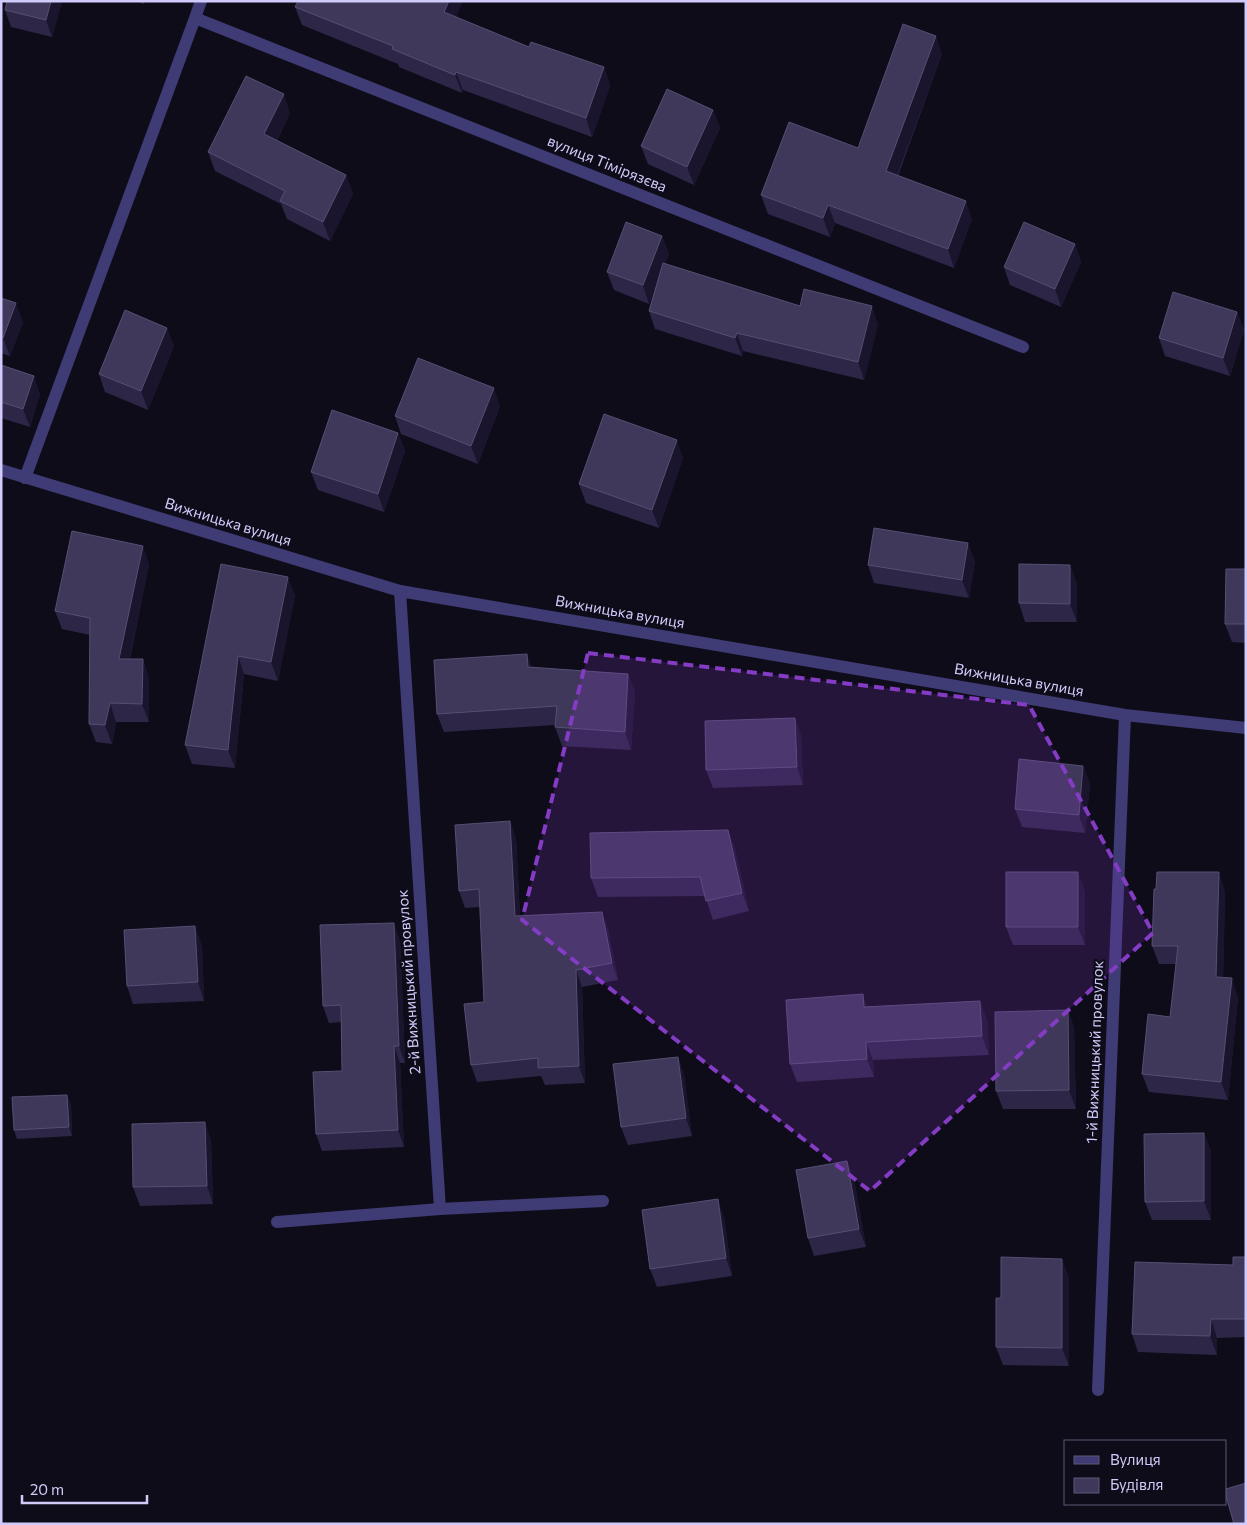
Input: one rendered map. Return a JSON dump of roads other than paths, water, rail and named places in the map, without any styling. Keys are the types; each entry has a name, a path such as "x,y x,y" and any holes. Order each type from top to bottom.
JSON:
{"street":[{"path":"26,478 202,1"},
{"name":"вулиця Тімірязєва","path":"195,18 1023,347"},
{"name":"Вижницька вулиця","path":"1,470 400,590 1125,715 1246,728"},
{"name":"2-й Вижницький провулок","path":"400,590 440,1208"},
{"name":"1-й Вижницький провулок","path":"1098,1390 1125,715"},
{"path":"278,1222 440,1208 604,1201"}]}
